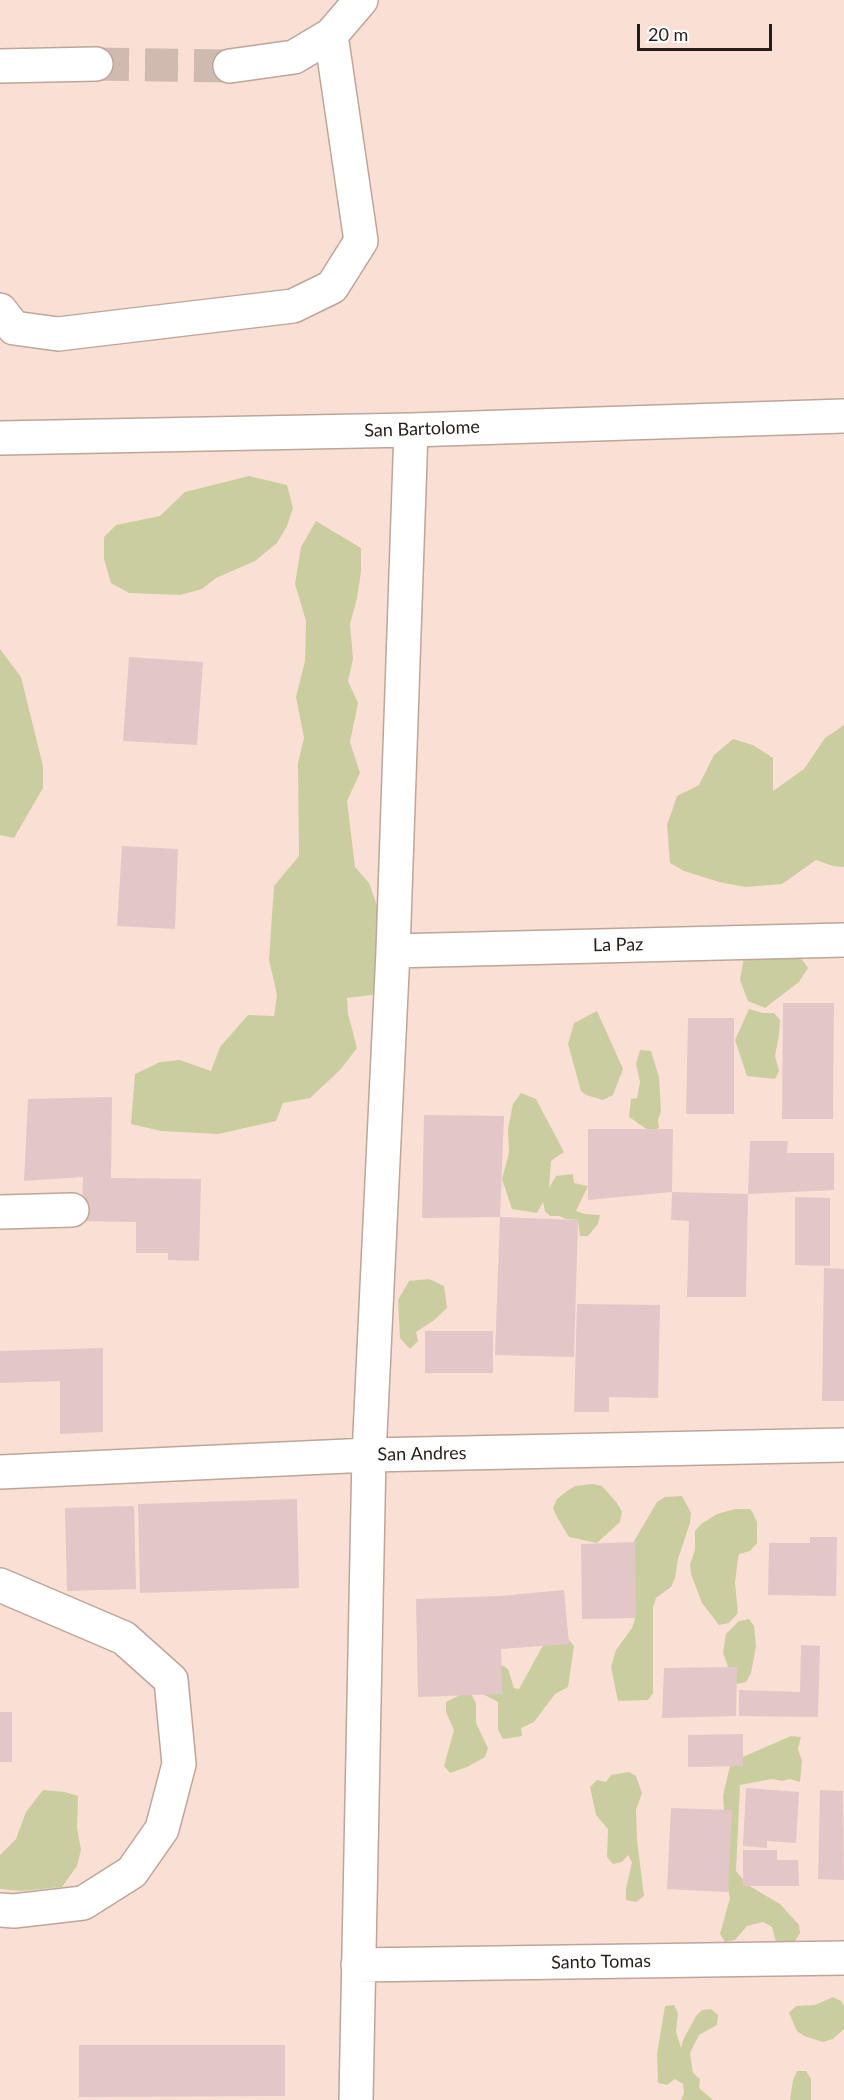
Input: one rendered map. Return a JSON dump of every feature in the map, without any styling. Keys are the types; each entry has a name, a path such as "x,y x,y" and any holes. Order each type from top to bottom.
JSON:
{"street":[{"path":"230,66 294,57 331,35 361,0"},
{"path":"0,310 14,328 58,334 293,306 332,287 361,241 331,35"},
{"path":"0,66 96,64"},
{"name":"San Bartolome","path":"0,438 411,430 844,416"},
{"path":"356,2100 369,1455 393,951 411,430"},
{"name":"La Paz","path":"393,951 844,940"},
{"path":"0,1212 72,1209"},
{"name":"San Andres","path":"0,1472 369,1455 844,1445"},
{"path":"0,1586 124,1638 171,1680 179,1764 162,1829 132,1872 83,1903 14,1911 0,1910"},
{"name":"Santo Tomas","path":"358,1965 844,1958"}],"green space":[{"path":"249,476 287,485 293,508 287,526 277,543 255,561 216,578 202,589 180,595 129,593 111,583 104,559 104,537 116,525 160,516 185,492"},
{"path":"316,521 361,548 361,572 350,624 353,659 348,681 358,703 350,742 360,773 347,801 355,867 369,883 384,925 379,994 347,998 348,1014 357,1048 341,1069 310,1098 283,1103 276,1121 218,1134 161,1131 131,1124 135,1074 160,1062 180,1060 211,1071 220,1047 248,1015 274,1016 277,995 269,960 274,886 299,856 298,763 304,738 296,697 305,661 306,621 295,584 301,547"},
{"path":"0,649 21,677 43,766 43,788 14,838 0,835"},
{"path":"844,725 844,867 816,860 782,884 745,887 684,871 670,863 667,825 677,796 699,785 714,755 733,739 753,745 773,758 773,791 804,769 825,738"},
{"path":"798,954 808,968 799,982 765,1008 748,1001 740,980 744,957"},
{"path":"749,1009 774,1013 780,1020 775,1056 779,1071 775,1079 747,1076 735,1040"},
{"path":"597,1011 623,1069 613,1095 603,1100 586,1095 581,1091 568,1044 574,1023"},
{"path":"640,1050 651,1051 659,1077 661,1111 658,1120 659,1127 654,1132 629,1117 631,1099 637,1098 640,1082 636,1064"},
{"path":"521,1093 536,1099 564,1152 551,1161 549,1188 556,1176 573,1174 574,1183 588,1186 576,1211 600,1215 598,1224 588,1236 580,1236 578,1220 550,1216 545,1211 543,1202 537,1213 512,1209 502,1179 509,1153 508,1129 513,1104"},
{"path":"429,1279 444,1286 447,1308 416,1332 418,1341 410,1349 400,1338 398,1300 409,1281"},
{"path":"593,1484 602,1486 622,1512 620,1522 597,1543 569,1537 553,1508 557,1499 575,1486"},
{"path":"682,1496 691,1513 690,1523 678,1559 675,1578 671,1587 656,1598 653,1607 653,1693 648,1700 618,1701 611,1667 616,1650 632,1628 635,1619 633,1543 657,1502 665,1497"},
{"path":"735,1509 750,1509 753,1513 757,1522 757,1543 750,1551 739,1554 735,1583 738,1613 729,1623 719,1625 702,1603 691,1574 690,1564 695,1550 695,1531 701,1524 717,1514"},
{"path":"749,1619 754,1626 756,1646 751,1673 746,1682 737,1684 728,1681 729,1669 723,1653 726,1634 739,1621"},
{"path":"565,1635 574,1646 568,1687 555,1694 534,1722 521,1728 522,1736 503,1739 498,1730 498,1702 481,1693 484,1662 508,1669 514,1688 519,1689 542,1647 552,1638"},
{"path":"462,1694 471,1694 476,1703 476,1723 488,1748 485,1757 450,1773 444,1766 454,1730 446,1712 446,1702"},
{"path":"791,1736 801,1737 798,1749 802,1761 800,1782 790,1779 782,1781 772,1779 740,1785 736,1871 748,1885 780,1904 799,1925 800,1933 795,1941 786,1946 777,1946 772,1927 763,1922 747,1926 735,1940 725,1942 720,1934 730,1898 726,1880 723,1795 731,1762"},
{"path":"629,1772 636,1776 642,1793 636,1810 644,1896 636,1902 626,1900 632,1862 628,1855 622,1862 613,1864 607,1857 608,1829 596,1815 590,1787 597,1780 606,1782 611,1775"},
{"path":"43,1790 78,1796 77,1828 81,1850 77,1866 62,1887 21,1891 0,1889 0,1855 16,1839 26,1812"},
{"path":"833,1997 841,2001 844,2006 844,2029 833,2039 823,2042 804,2036 797,2031 789,2013 796,2006 815,2005"},
{"path":"674,2005 678,2013 676,2032 681,2048 696,2016 702,2010 711,2009 718,2015 717,2025 699,2035 690,2053 693,2073 700,2079 699,2088 713,2100 681,2100 684,2093 683,2084 675,2079 667,2085 658,2083 657,2054 665,2006"},
{"path":"797,2071 806,2071 811,2079 811,2100 790,2100"}],"building":[{"path":"129,657 203,662 197,745 123,741"},
{"path":"122,846 178,849 175,929 117,926"},
{"path":"783,1003 834,1003 833,1119 782,1119"},
{"path":"688,1018 734,1018 734,1114 686,1114"},
{"path":"112,1097 111,1178 201,1179 199,1261 168,1260 168,1253 136,1253 136,1222 82,1221 83,1177 24,1181 28,1099"},
{"path":"424,1115 504,1116 500,1217 422,1218"},
{"path":"588,1129 673,1129 672,1192 588,1200"},
{"path":"750,1141 788,1141 787,1153 834,1153 834,1190 748,1194"},
{"path":"672,1192 748,1194 746,1297 687,1297 689,1221 671,1220"},
{"path":"795,1197 830,1198 830,1266 795,1265"},
{"path":"500,1217 578,1220 574,1357 495,1355"},
{"path":"824,1268 844,1269 844,1401 822,1401"},
{"path":"577,1304 660,1305 658,1398 609,1397 609,1412 574,1412"},
{"path":"425,1331 493,1331 493,1373 425,1373"},
{"path":"103,1348 103,1432 60,1434 60,1381 0,1383 0,1351"},
{"path":"297,1499 299,1588 140,1593 138,1504"},
{"path":"134,1506 136,1589 67,1591 65,1508"},
{"path":"810,1537 837,1537 836,1596 768,1595 769,1543 810,1543"},
{"path":"635,1542 636,1618 582,1619 581,1544"},
{"path":"564,1590 569,1644 501,1649 502,1694 418,1697 416,1599 500,1596"},
{"path":"801,1645 820,1646 818,1717 739,1716 739,1690 800,1692"},
{"path":"737,1667 736,1716 662,1718 664,1668"},
{"path":"0,1712 12,1712 12,1762 0,1762"},
{"path":"743,1734 743,1766 688,1767 688,1735"},
{"path":"746,1788 799,1792 796,1843 767,1841 767,1848 743,1846"},
{"path":"820,1790 843,1791 844,1880 818,1879"},
{"path":"671,1808 732,1810 728,1892 667,1889"},
{"path":"743,1850 777,1850 777,1860 798,1860 799,1886 743,1886"},
{"path":"79,2045 285,2045 285,2096 79,2097"}],"tunnel":[{"path":"96,64 230,66"}]}
